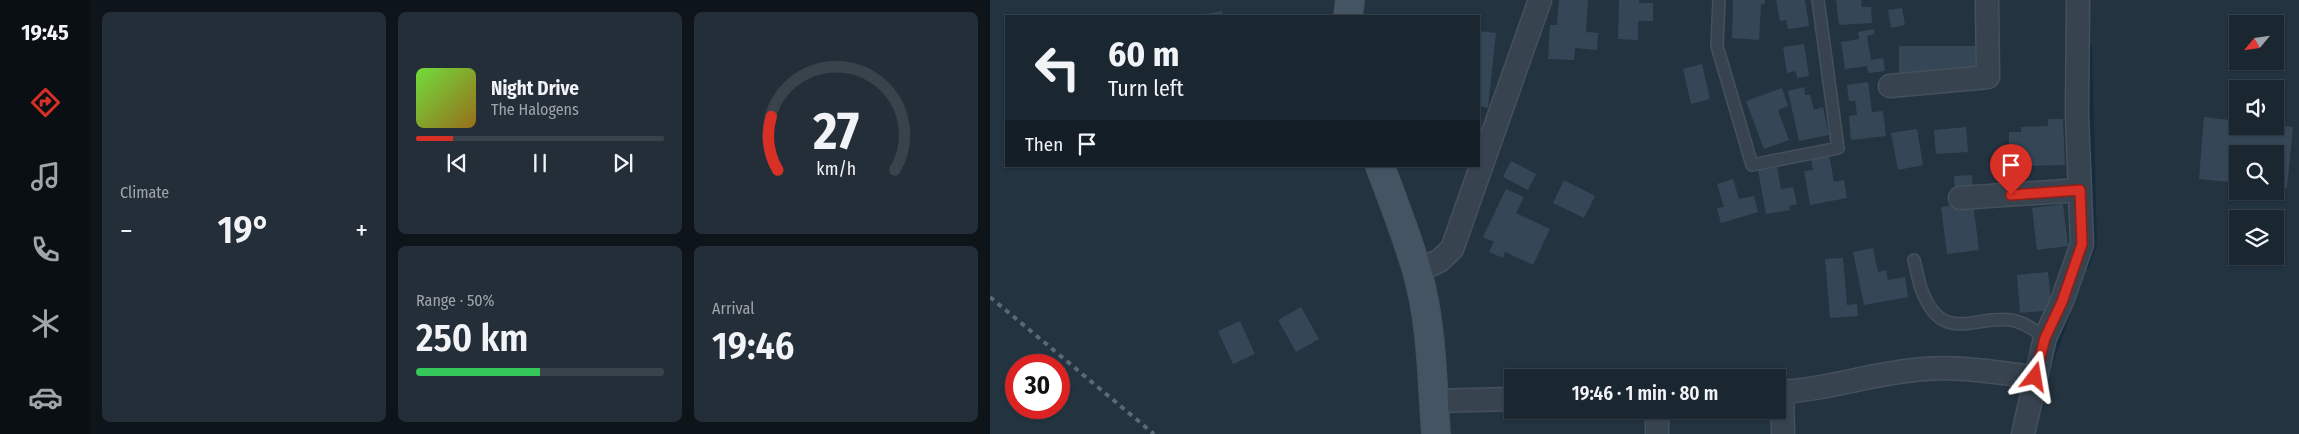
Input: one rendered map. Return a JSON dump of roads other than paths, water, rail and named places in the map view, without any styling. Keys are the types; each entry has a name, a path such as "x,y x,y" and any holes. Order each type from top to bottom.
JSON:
{"street":[{"path":"1348,15 1350,0"},
{"path":"1417,270 1439,261 1452,248 1540,0"},
{"path":"1890,86 1988,77 1987,0"},
{"path":"2024,434 2045,338 2062,302 2082,244 2077,116 2078,0"},
{"path":"1380,167 1417,270 1429,339 1436,434"},
{"path":"1960,198 2080,190"},
{"path":"1786,391 1926,368 1958,369 2035,377"},
{"path":"1434,401 1504,399"},
{"path":"1657,419 1657,434"},
{"path":"1782,419 1783,434"}],"lane":[{"path":"1719,0 1717,46 1752,165 1838,148 1818,0"},
{"path":"1914,260 1927,301 1946,321 1962,324 2010,320 2032,328 2045,338"}],"waterway":[{"path":"2086,266 2094,244 2089,48"},
{"path":"2051,360 2068,313"}],"railway":[{"path":"990,297 1154,434"}]}
